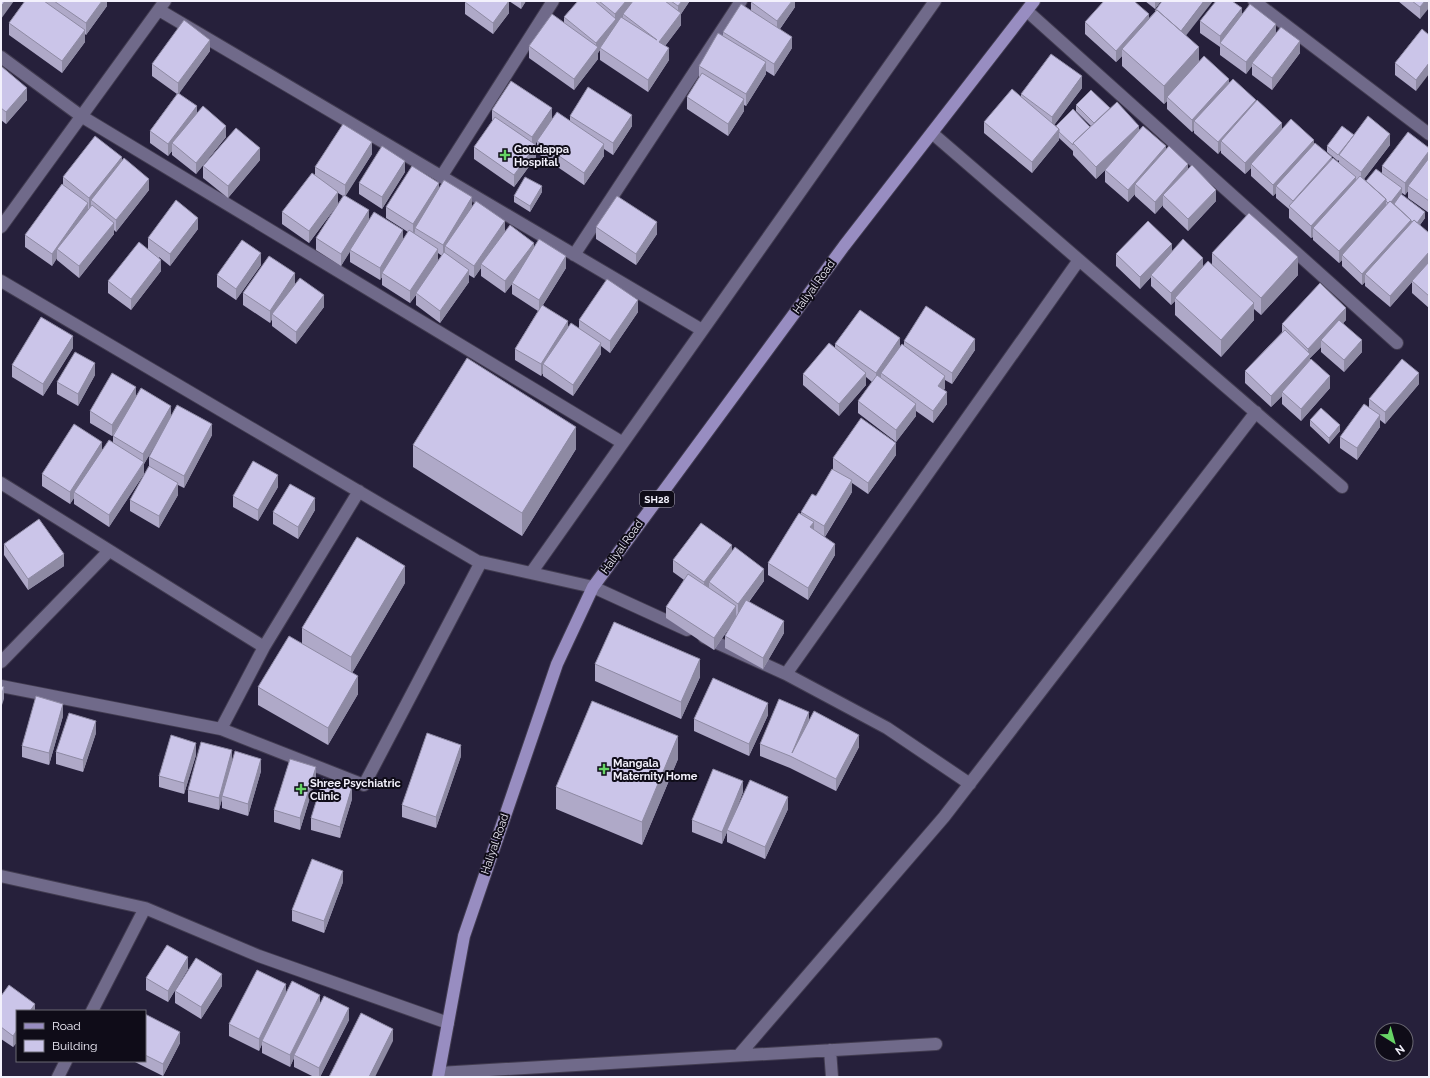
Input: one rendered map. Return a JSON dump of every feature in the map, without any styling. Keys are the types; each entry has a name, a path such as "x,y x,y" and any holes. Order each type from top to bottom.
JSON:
{"main road":[{"name":"Haliyal Road","path":"439,1075 464,936 557,664 592,587 844,246 1034,1"}],"street":[{"path":"441,176 553,1"},
{"path":"574,255 741,1"},
{"path":"531,573 936,1"},
{"path":"1254,1 1429,134"},
{"path":"1,227 162,6 441,176 702,330"},
{"path":"1027,11 1397,343"},
{"path":"1,57 81,116 622,443"},
{"path":"932,133 1342,487"},
{"path":"786,674 1079,260"},
{"path":"1,281 481,562 592,587 786,674 887,728 970,784"},
{"path":"739,1055 939,823 1256,412"},
{"path":"1,483 264,647"},
{"path":"221,729 264,647 359,491"},
{"path":"1,662 109,551"},
{"path":"1,686 221,729 364,785 481,562"},
{"path":"1,876 145,908 259,956 448,1023"},
{"path":"93,1010 145,908"},
{"path":"439,1075 739,1055 936,1044"},
{"path":"830,1050 832,1077"},
{"path":"58,1077 66,1062"}],"building":[{"path":"1,1 5,1 1,7"},
{"path":"25,1 44,1 85,30 62,61 9,23"},
{"path":"54,1 102,1 86,23"},
{"path":"509,1 493,23 465,2"},
{"path":"578,1 595,1 616,19 596,43 564,17"},
{"path":"599,1 626,1 615,14"},
{"path":"633,1 665,1 681,13 659,42 669,48 648,80 600,48 621,17 657,40 623,14"},
{"path":"671,1 682,1 678,6"},
{"path":"751,1 792,1 777,21"},
{"path":"1104,1 1134,1 1149,14 1116,51 1085,22"},
{"path":"1162,1 1204,1 1181,31 1157,10 1155,11"},
{"path":"1216,1 1232,1 1242,8 1220,36 1200,21"},
{"path":"1412,1 1425,1 1420,7"},
{"path":"741,4 792,37 774,64 723,32"},
{"path":"1250,4 1276,24 1246,62 1220,43"},
{"path":"1157,10 1199,47 1164,86 1122,49"},
{"path":"552,14 598,47 574,79 529,46"},
{"path":"184,20 210,40 178,83 152,64"},
{"path":"1281,27 1300,41 1272,78 1252,63"},
{"path":"1422,29 1429,35 1429,63 1416,80 1395,63"},
{"path":"718,33 766,62 746,94 699,66"},
{"path":"1051,54 1082,76 1052,117 1021,94"},
{"path":"1204,56 1229,79 1192,120 1167,97"},
{"path":"1,66 27,88 6,112 1,108"},
{"path":"702,73 744,99 728,124 687,97"},
{"path":"1233,79 1256,100 1218,142 1194,121"},
{"path":"511,81 552,108 532,137 492,110"},
{"path":"588,87 632,115 613,143 570,116"},
{"path":"1012,89 1059,129 1032,162 984,122"},
{"path":"1091,90 1110,108 1094,123 1076,105"},
{"path":"178,93 197,106 168,144 150,131"},
{"path":"1257,100 1282,123 1245,163 1221,141"},
{"path":"1117,102 1139,126 1096,167 1073,143"},
{"path":"203,106 226,126 196,163 172,143"},
{"path":"1073,109 1090,127 1073,143 1073,145 1059,132 1059,129 1056,126"},
{"path":"557,112 604,144 584,173 537,141"},
{"path":"1368,116 1390,134 1361,172 1339,155"},
{"path":"495,117 536,145 514,175 474,147"},
{"path":"1291,119 1314,140 1273,185 1251,164"},
{"path":"343,124 372,142 345,185 315,167"},
{"path":"1143,126 1166,146 1128,190 1105,170"},
{"path":"1342,126 1354,135 1338,155 1327,146"},
{"path":"236,128 260,148 228,186 203,166"},
{"path":"1408,132 1429,148 1429,151 1405,183 1382,166"},
{"path":"95,136 122,157 89,198 63,177"},
{"path":"1315,143 1332,157 1293,201 1276,186"},
{"path":"382,146 405,161 382,197 359,183"},
{"path":"1169,146 1188,164 1155,202 1135,184"},
{"path":"124,158 149,179 116,220 91,200"},
{"path":"1333,158 1356,177 1311,226 1289,206"},
{"path":"1429,158 1429,201 1408,186"},
{"path":"1192,165 1216,190 1188,219 1163,195"},
{"path":"412,166 439,183 413,224 386,207"},
{"path":"1376,169 1402,188 1391,202 1390,201 1388,203 1386,199 1366,181"},
{"path":"312,173 338,192 309,231 282,212"},
{"path":"1360,176 1386,199 1339,251 1313,228"},
{"path":"525,177 542,186 530,206 514,196"},
{"path":"444,180 472,197 443,245 415,228"},
{"path":"62,184 88,203 52,254 25,235"},
{"path":"1401,194 1425,212 1417,223 1414,220 1412,222 1394,204"},
{"path":"344,195 369,210 341,254 316,238"},
{"path":"617,196 657,222 636,254 596,227"},
{"path":"176,200 198,218 170,254 148,238"},
{"path":"476,201 505,221 474,266 445,246"},
{"path":"1390,201 1411,220 1362,274 1342,255"},
{"path":"92,205 114,223 79,266 57,249"},
{"path":"374,212 403,230 380,268 350,250"},
{"path":"1249,213 1298,257 1261,298 1212,253"},
{"path":"1414,220 1429,233 1429,252 1390,296 1365,274"},
{"path":"1148,221 1172,244 1140,277 1116,254"},
{"path":"510,225 534,243 505,281 481,264"},
{"path":"409,230 438,249 410,291 382,273"},
{"path":"539,239 566,256 539,300 512,283"},
{"path":"1183,239 1203,258 1171,293 1151,275"},
{"path":"242,240 261,253 236,289 217,275"},
{"path":"139,242 161,260 131,299 108,281"},
{"path":"444,252 469,270 440,311 416,293"},
{"path":"269,256 295,273 270,311 243,293"},
{"path":"1208,261 1254,303 1221,340 1175,298"},
{"path":"1429,262 1429,296 1412,281"},
{"path":"300,278 324,295 296,332 272,314"},
{"path":"607,279 638,300 610,341 579,320"},
{"path":"1320,283 1346,308 1308,349 1282,324"},
{"path":"542,305 568,321 541,364 515,349"},
{"path":"926,306 975,339 952,373 904,341"},
{"path":"860,310 900,338 876,373 835,344"},
{"path":"41,317 73,336 43,384 12,365"},
{"path":"1339,320 1362,340 1344,360 1321,340"},
{"path":"571,323 601,343 573,385 543,364"},
{"path":"1285,330 1310,354 1271,396 1245,371"},
{"path":"829,343 866,373 839,404 803,374"},
{"path":"902,344 945,376 938,386 947,392 933,411 881,373"},
{"path":"75,352 95,363 78,394 57,382"},
{"path":"467,358 576,427 522,513 413,445"},
{"path":"1311,359 1330,376 1301,409 1282,392"},
{"path":"1402,359 1419,373 1385,412 1369,399"},
{"path":"112,373 136,387 112,425 90,411"},
{"path":"877,375 916,404 896,430 858,401"},
{"path":"141,388 171,406 143,454 113,436"},
{"path":"1364,404 1380,415 1357,448 1340,437"},
{"path":"177,405 212,424 184,476 149,457"},
{"path":"1321,408 1340,425 1329,438 1310,420"},
{"path":"861,418 896,443 868,483 833,458"},
{"path":"74,424 102,442 70,492 42,474"},
{"path":"109,440 144,462 109,515 74,492"},
{"path":"253,461 278,475 258,510 233,496"},
{"path":"149,466 178,483 159,516 130,500"},
{"path":"832,469 852,480 824,526 801,512 812,494 816,496"},
{"path":"290,484 315,498 298,527 273,512"},
{"path":"799,513 814,522 810,527 835,544 808,588 768,563"},
{"path":"39,519 64,554 28,579 4,544"},
{"path":"701,523 732,545 704,582 673,560"},
{"path":"357,537 405,566 351,657 302,628"},
{"path":"735,547 764,569 738,604 709,582"},
{"path":"688,574 736,606 714,638 666,607"},
{"path":"746,600 784,621 763,658 725,636"},
{"path":"614,622 700,659 681,702 595,664"},
{"path":"289,636 358,676 328,728 258,687"},
{"path":"713,678 768,703 749,744 694,719"},
{"path":"1,686 4,687 1,696"},
{"path":"36,696 63,704 49,753 22,746"},
{"path":"779,699 809,712 792,753 814,711 859,735 836,779 790,756 760,744"},
{"path":"592,701 678,736 642,822 556,787"},
{"path":"69,713 96,721 83,760 56,752"},
{"path":"427,733 461,745 436,817 402,805"},
{"path":"171,735 196,743 184,783 159,776"},
{"path":"201,742 232,750 219,798 188,790"},
{"path":"235,751 261,759 248,804 222,796"},
{"path":"290,759 316,767 300,818 274,810"},
{"path":"713,769 743,781 722,832 692,820"},
{"path":"323,779 352,787 340,827 311,818"},
{"path":"750,780 788,797 765,847 727,830"},
{"path":"312,859 343,871 324,921 292,910"},
{"path":"167,945 188,957 168,991 146,978"},
{"path":"196,958 222,974 201,1007 175,991"},
{"path":"257,970 286,984 259,1039 229,1024"},
{"path":"292,981 320,995 290,1055 262,1041"},
{"path":"9,985 35,1004 31,1010 16,1010 16,1032 13,1036 1,1027 1,996"},
{"path":"324,996 349,1008 319,1068 294,1055"},
{"path":"361,1013 393,1029 369,1077 329,1077"},
{"path":"146,1015 180,1032 163,1064 146,1056"}],"place":[{"name":"Goudappa Hospital","path":"505,155"},
{"name":"Mangala Maternity Home","path":"604,769"},
{"name":"Shree Psychiatric Clinic","path":"301,789"}]}
